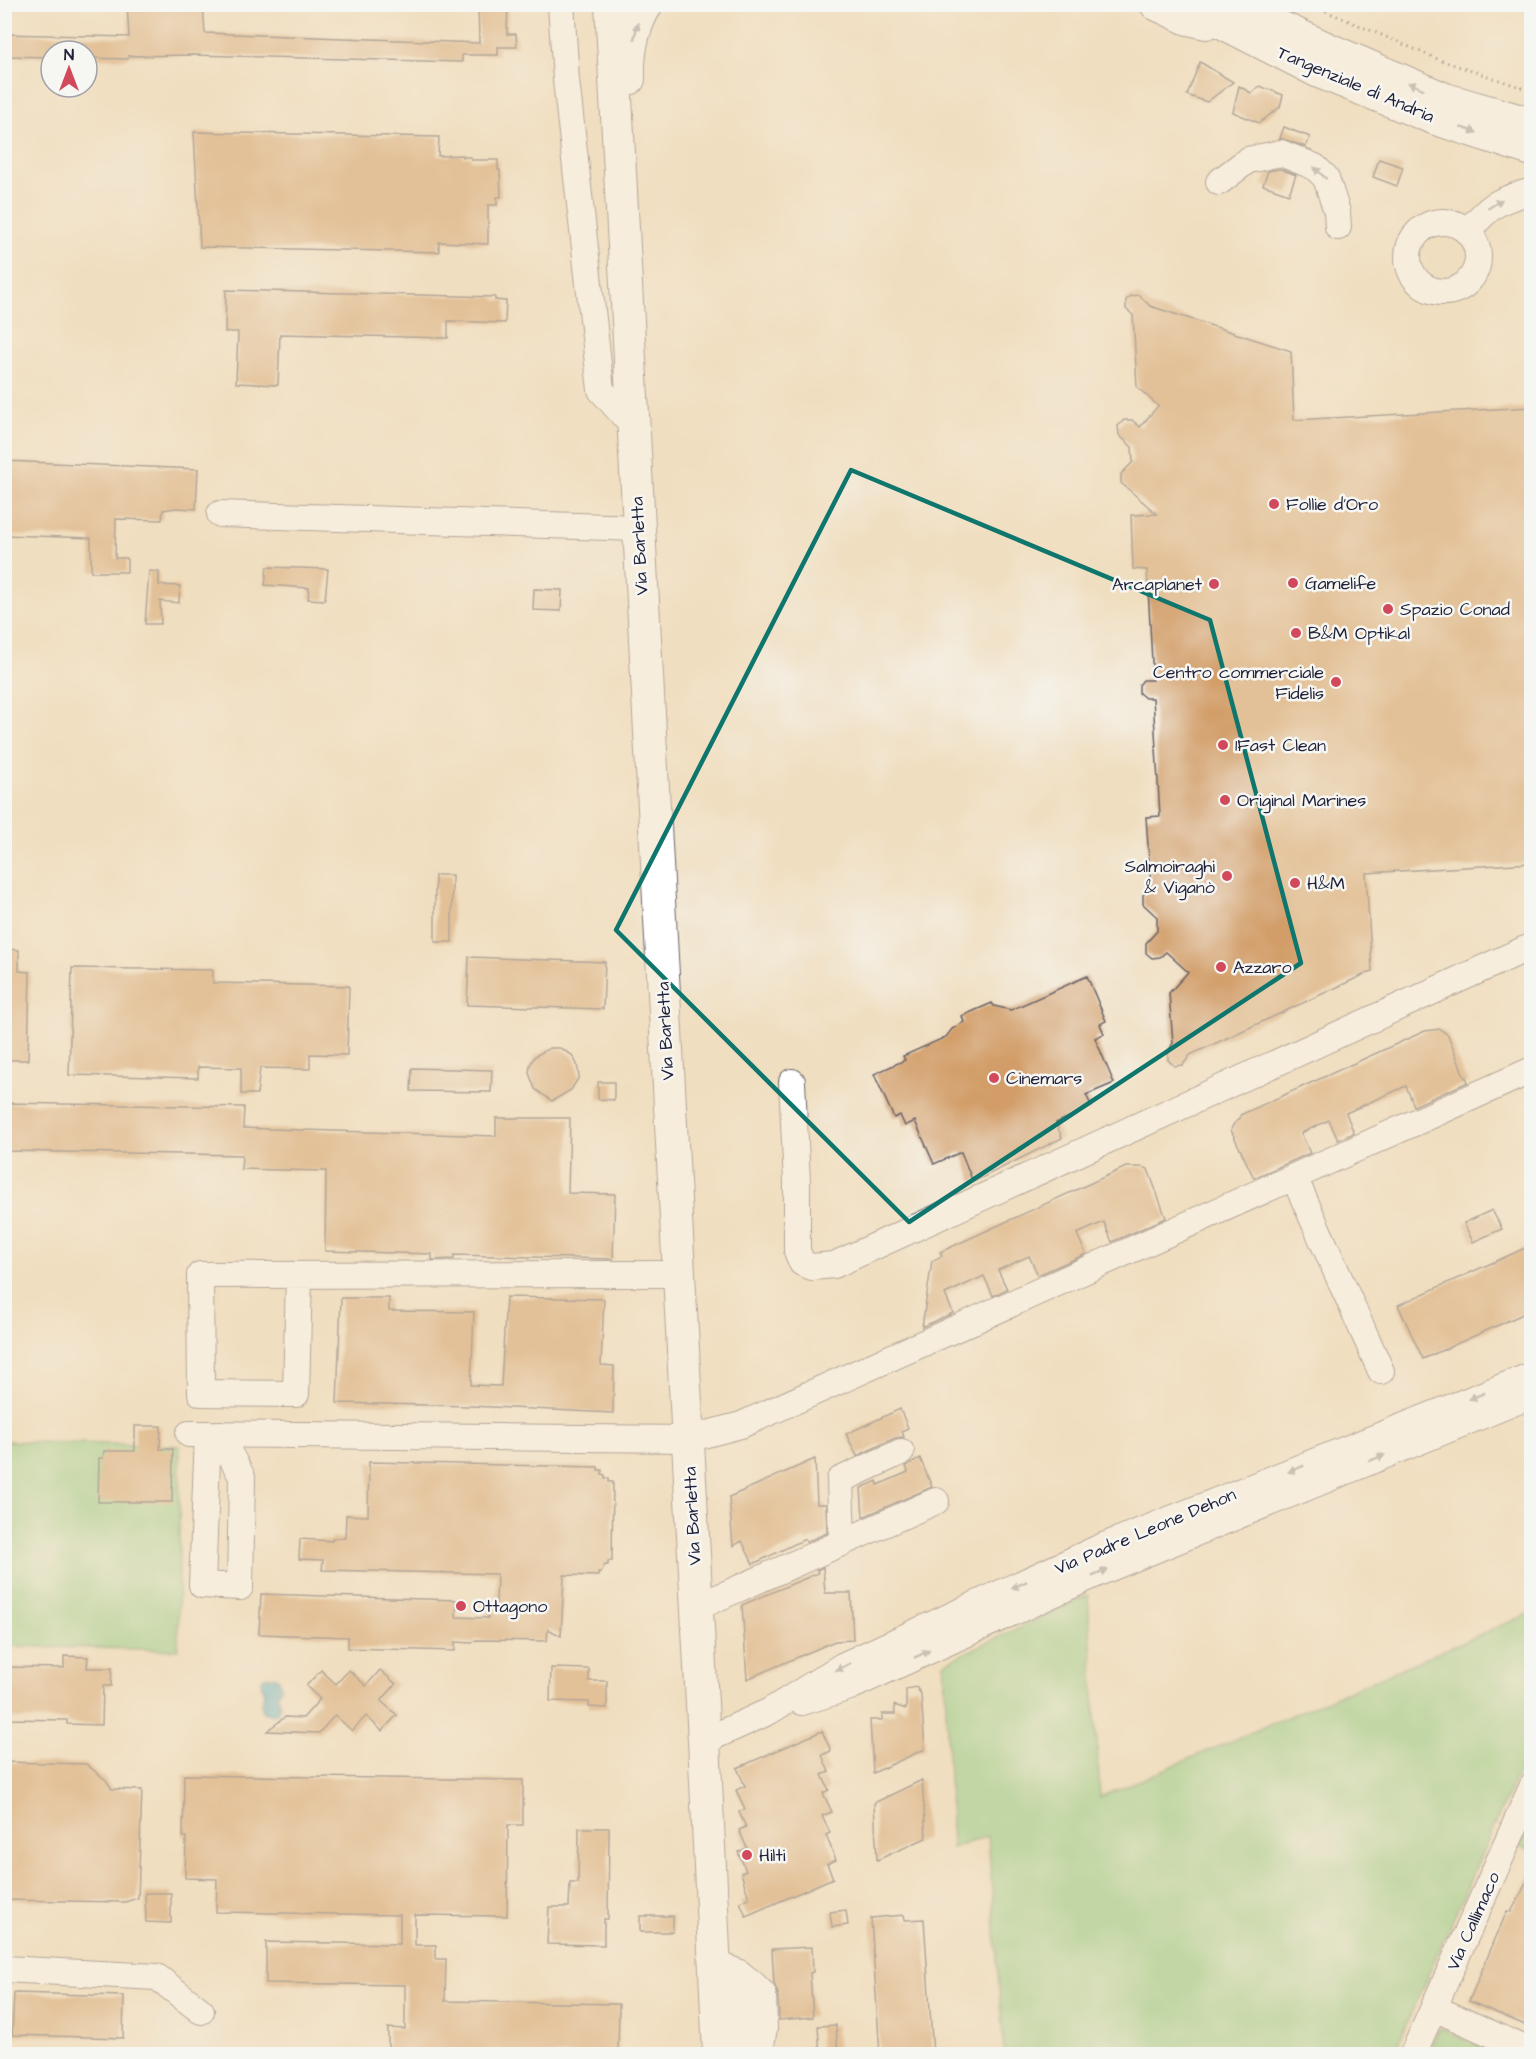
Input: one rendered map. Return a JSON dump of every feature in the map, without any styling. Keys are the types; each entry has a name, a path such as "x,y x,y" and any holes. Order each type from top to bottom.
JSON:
{"main road":[{"path":"625,256 633,213 628,61 639,16 647,4"},
{"path":"1156,4 1188,19 1235,16"},
{"name":"Tangenziale di Andria","path":"1186,4 1235,16 1261,18 1445,99 1532,124"},
{"name":"Via Barletta","path":"610,6 704,1741 727,1968 719,2055"},
{"name":"Tangenziale di Andria","path":"1235,16 1319,72 1433,118 1532,150"}],"street":[{"path":"561,4 569,103 601,390 633,426"},
{"path":"1219,182 1248,160 1281,153 1315,167 1326,178 1337,212 1338,227"},
{"path":"1468,231 1487,210 1505,198 1532,191"},
{"path":"220,514 638,528"},
{"path":"792,1082 797,1182 796,1251 802,1263 812,1267 834,1265 1532,946"},
{"path":"205,1434 687,1439 741,1425 1532,1070"},
{"path":"1294,1177 1381,1371"},
{"path":"299,1275 296,1394 201,1393 200,1275 678,1274"},
{"name":"Via Padre Leone Dehon","path":"704,1741 770,1711 842,1666 1101,1547 1532,1375"},
{"name":"Via Padre Leone Dehon","path":"770,1711 850,1687 1103,1571 1532,1395"},
{"path":"205,1434 242,1477 240,1587 202,1585 205,1434"},
{"path":"843,1543 840,1480 901,1452"},
{"path":"697,1607 936,1501"},
{"name":"Via Callimaco","path":"1413,2055 1532,1787"},
{"path":"727,1968 743,2022 743,2055"},
{"path":"727,1968 752,1983 763,1994 764,2028 761,2045 749,2055"},
{"path":"4,1969 157,1977 201,2012"},
{"path":"1434,2008 1532,2052"}],"path":[{"path":"1310,4 1440,60 1532,91"}],"highlighted area":[{"path":"851,470 1210,620 1301,963 909,1222 616,930"}],"green space":[{"path":"5,1441 180,1446 178,1650 5,1646"},
{"path":"1088,1595 1100,1797 1531,1613 1531,1743 1393,2054 1004,2054 988,1836 952,1848 944,1663"},
{"path":"1531,1819 1531,1851 1519,1846"},
{"path":"1439,2028 1498,2054 1427,2054"}],"water":[{"path":"274,1676 279,1679 281,1688 277,1695 280,1705 277,1713 272,1715 263,1712 261,1703 264,1694 261,1682 264,1677"}],"building":[{"path":"127,4 203,4 205,33 479,43 478,4 508,4 507,34 516,34 517,47 498,47 498,55 462,55 462,62 192,55 128,56 128,59 99,58 99,39 39,39 39,57 4,56 4,34 129,37"},
{"path":"1200,62 1233,82 1207,102 1187,95"},
{"path":"1239,86 1251,93 1260,86 1283,95 1280,107 1259,123 1233,112"},
{"path":"1284,127 1310,137 1306,147 1280,138"},
{"path":"194,132 439,137 438,156 463,155 463,157 471,157 471,160 498,160 501,197 497,197 497,205 488,205 488,244 439,242 439,252 200,247"},
{"path":"1379,159 1403,167 1397,186 1373,177"},
{"path":"1280,169 1296,175 1289,194 1263,185 1268,171"},
{"path":"226,290 495,297 495,300 506,301 505,323 448,321 448,338 280,334 278,385 236,383 238,332 225,332"},
{"name":"Centro commerciale Fidelis","path":"1139,295 1150,306 1291,351 1294,420 1532,407 1532,863 1366,873 1372,971 1190,1055 1183,1065 1174,1066 1168,1060 1168,1052 1173,1043 1169,993 1188,972 1166,952 1160,957 1152,958 1146,953 1146,943 1157,931 1157,917 1143,904 1143,895 1151,888 1146,817 1160,816 1153,698 1145,698 1139,693 1139,685 1143,680 1153,680 1147,570 1133,569 1131,515 1157,514 1121,483 1121,474 1133,462 1132,447 1119,435 1118,426 1124,420 1132,420 1140,427 1158,406 1137,387 1133,315 1126,309 1126,300 1131,296"},
{"path":"4,461 198,469 196,509 163,510 162,520 116,519 115,558 127,558 127,572 91,572 91,538 4,535"},
{"path":"267,567 328,569 325,600 308,599 309,588 265,585"},
{"path":"149,571 159,572 159,585 180,586 179,603 160,601 161,624 145,624"},
{"path":"534,589 562,590 561,611 533,610"},
{"path":"435,875 452,875 452,942 435,942"},
{"path":"4,949 19,950 19,971 30,972 28,1060 4,1060"},
{"path":"469,957 605,962 603,1009 467,1005"},
{"path":"72,968 213,970 213,983 349,986 347,1055 310,1054 310,1069 260,1068 257,1094 241,1094 241,1068 198,1067 198,1078 69,1075"},
{"name":"Cinemars","path":"1087,976 1106,1021 1100,1024 1104,1034 1095,1038 1114,1083 1086,1095 1092,1107 1056,1123 1062,1138 973,1182 961,1152 934,1164 915,1121 905,1126 900,1115 894,1118 874,1074 905,1060 903,1056 946,1037 952,1029 964,1022 962,1016 992,1003 994,1006 1011,1010"},
{"path":"1440,1029 1448,1035 1468,1082 1414,1106 1406,1086 1346,1113 1354,1133 1338,1140 1329,1120 1301,1133 1310,1153 1254,1178 1231,1130 1241,1117 1240,1115 1425,1031"},
{"path":"550,1048 560,1048 572,1055 577,1064 579,1077 571,1090 552,1101 535,1089 529,1073 535,1056"},
{"path":"412,1068 492,1070 491,1092 411,1091"},
{"path":"598,1082 614,1082 614,1100 598,1099"},
{"path":"4,1103 244,1107 243,1128 496,1136 496,1118 570,1118 568,1193 615,1194 613,1259 454,1255 454,1259 432,1260 432,1254 325,1251 326,1171 241,1169 242,1155 4,1151"},
{"path":"1126,1167 1148,1169 1166,1218 1112,1242 1104,1222 1077,1234 1086,1254 1038,1275 1029,1256 998,1270 1007,1289 993,1296 984,1276 945,1294 953,1313 922,1327 932,1261 942,1256 940,1252"},
{"path":"1492,1210 1502,1229 1473,1242 1464,1223"},
{"path":"1532,1245 1532,1310 1423,1359 1398,1305"},
{"path":"506,1297 604,1299 601,1365 614,1366 613,1413 470,1406 337,1403 341,1298 389,1298 389,1311 474,1312 471,1385 501,1386"},
{"path":"900,1409 908,1428 902,1431 904,1437 895,1438 857,1456 846,1434"},
{"path":"135,1426 161,1426 160,1449 173,1449 172,1502 98,1502 99,1458 103,1458 104,1451 135,1451"},
{"path":"920,1458 932,1487 863,1517 861,1488 877,1481 878,1485 908,1472 906,1466"},
{"path":"815,1459 817,1504 826,1504 827,1533 806,1542 805,1539 753,1564 742,1541 733,1546 729,1497"},
{"path":"369,1462 598,1467 605,1478 609,1478 609,1482 613,1482 612,1561 608,1561 608,1565 598,1572 598,1576 564,1575 561,1636 548,1629 547,1641 455,1642 455,1651 348,1648 348,1637 259,1634 261,1594 457,1600 456,1617 488,1618 488,1606 496,1606 497,1574 322,1570 323,1560 299,1559 300,1539 332,1541 332,1538 345,1538 346,1515 368,1516"},
{"path":"823,1567 825,1593 851,1593 853,1640 835,1641 747,1679 742,1605 818,1573 817,1570"},
{"path":"64,1656 88,1657 87,1668 112,1668 111,1686 103,1686 102,1725 67,1724 67,1720 4,1719 4,1667 64,1668"},
{"path":"551,1668 589,1669 589,1681 607,1681 607,1708 589,1707 589,1702 550,1701"},
{"path":"321,1670 336,1684 349,1670 366,1686 380,1670 396,1684 381,1701 397,1715 382,1731 366,1716 352,1731 335,1715 319,1733 267,1731 285,1717 303,1718 320,1699 306,1686"},
{"path":"916,1687 921,1694 925,1749 873,1773 870,1720 882,1720 882,1714 895,1714 894,1705 906,1709 906,1689"},
{"path":"822,1731 831,1751 822,1755 829,1772 822,1775 829,1790 823,1793 832,1812 822,1816 830,1833 826,1835 836,1860 827,1864 833,1878 746,1916 740,1902 749,1898 741,1873 746,1871 738,1852 747,1848 739,1830 746,1827 739,1812 745,1809 736,1790 745,1786 737,1768"},
{"path":"4,1762 86,1764 106,1780 112,1789 142,1790 138,1898 125,1902 4,1900"},
{"path":"184,1775 523,1780 523,1825 508,1825 507,1916 415,1915 415,1945 436,1945 436,1959 446,1959 445,2001 619,2004 618,2055 394,2055 395,2049 388,2049 388,2028 405,2029 405,1985 266,1983 266,1942 400,1944 400,1915 216,1912 217,1879 185,1878"},
{"path":"922,1780 926,1838 877,1860 874,1803"},
{"path":"579,1828 609,1828 608,1919 604,1919 604,1945 547,1944 549,1907 569,1907 570,1883 578,1883"},
{"path":"1532,1872 1532,2028 1469,2001 1507,1911 1511,1912"},
{"path":"145,1893 171,1893 171,1923 146,1922"},
{"path":"846,1910 848,1925 832,1927 830,1912"},
{"path":"904,1915 905,1920 924,1919 933,2055 880,2055 871,1918"},
{"path":"640,1916 673,1916 673,1932 640,1932"},
{"path":"812,1947 813,1972 810,1973 813,2017 779,2020 772,1949"},
{"path":"14,1993 124,1996 123,2038 12,2035"},
{"path":"836,2025 838,2055 820,2055 818,2026"}],"place":[{"name":"Follie d'Oro","path":"1274,504"},
{"name":"Gamelife","path":"1293,583"},
{"name":"Arcaplanet","path":"1214,584"},
{"name":"Spazio Conad","path":"1388,609"},
{"name":"B&M Optikal","path":"1296,633"},
{"name":"Centro commerciale Fidelis","path":"1336,682"},
{"name":"1Fast Clean","path":"1223,745"},
{"name":"Original Marines","path":"1225,800"},
{"name":"Salmoiraghi & Viganò","path":"1227,876"},
{"name":"H&M","path":"1295,883"},
{"name":"Azzaro","path":"1221,967"},
{"name":"Cinemars","path":"994,1078"},
{"name":"Ottagono","path":"461,1606"},
{"name":"Hilti","path":"747,1855"}]}
